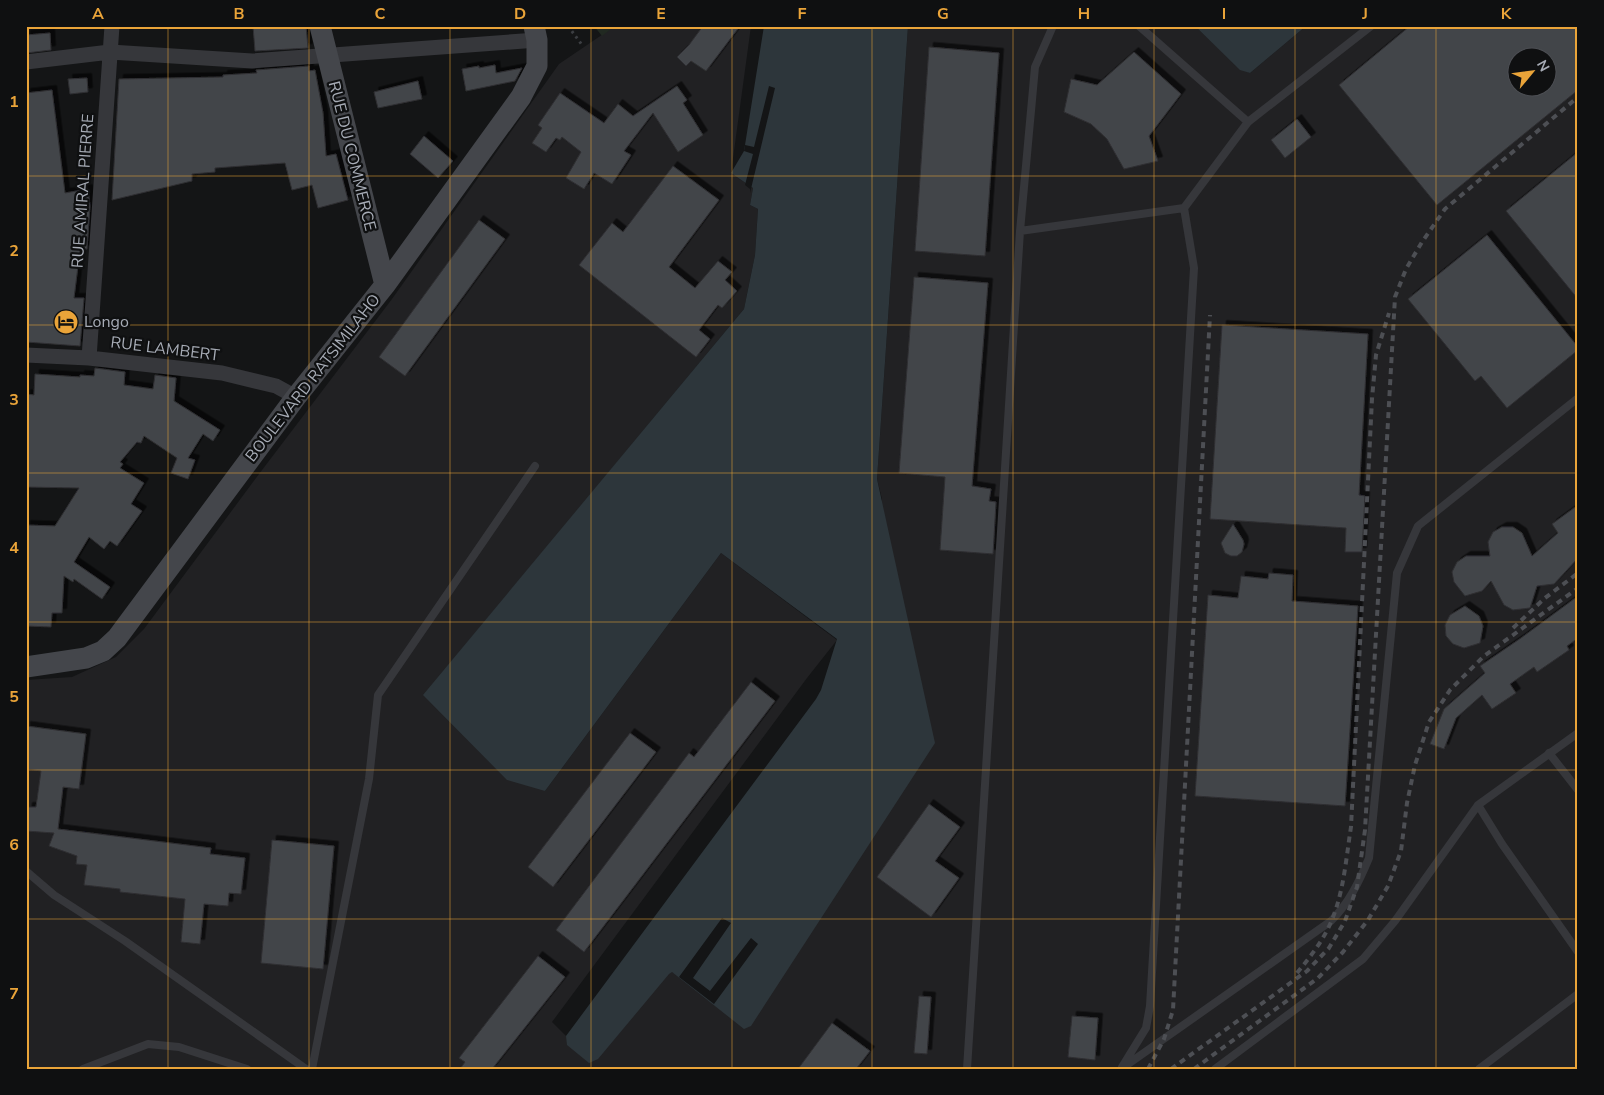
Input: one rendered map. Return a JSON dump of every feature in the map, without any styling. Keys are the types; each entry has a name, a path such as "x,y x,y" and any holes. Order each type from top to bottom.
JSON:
{"main road":[{"name":"RUE DU COMMERCE","path":"320,26 385,285"},
{"name":"BOULEVARD RATSIMILAHO","path":"26,667 86,658 103,651 117,638 296,397 385,285 521,97 537,66 536,33"}],"street":[{"name":"RUE AMIRAL PIERRE","path":"89,358 112,26"},
{"path":"26,62 110,52 252,61 328,56 536,33"},
{"name":"RUE LAMBERT","path":"26,354 89,358 222,373 276,386 296,397"}],"lane":[{"path":"967,1069 1020,231 1035,67 1053,26"},
{"path":"1139,26 1248,122"},
{"path":"1020,231 1184,208 1248,122 1371,26"},
{"path":"1121,1069 1146,1028 1150,1006 1194,268 1184,208"},
{"path":"1121,1069 1331,921 1342,910 1357,888 1369,858 1397,573 1418,526 1578,398"},
{"path":"312,1069 369,779 378,695 535,466"},
{"path":"1216,1069 1363,959 1394,921 1478,805 1578,733"},
{"path":"1549,753 1578,790"},
{"path":"1478,805 1502,844 1578,952"},
{"path":"26,870 54,895 125,941 306,1069"},
{"path":"1479,1069 1578,994"},
{"path":"83,1069 148,1044 178,1047 247,1069"}],"path":[{"path":"568,26 582,45"}],"shaded area":[{"path":"594,26 615,26 602,36"},
{"path":"615,26 751,26 731,173 753,188 750,205 758,209 755,255 744,309 424,695 545,791 721,553 837,640 552,1022 590,1060 663,966 734,1010 882,499 877,479 908,26 1195,26 1240,69 1250,73 1306,26 1578,26 1578,1069 26,1069 26,680 72,677 116,657 144,629 392,299 559,64"},
{"path":"764,26 908,26 877,479 935,743 751,1026 744,1029 672,972 598,1059 589,1063 567,1045 566,1036 816,699 821,690 837,639 721,553 545,791 507,780 423,695 744,309 755,255 758,209 750,205 753,188 731,173 744,151"},
{"path":"1195,26 1306,26 1250,73 1240,70"}],"pier":[{"path":"769,86 775,88 750,193 750,189 745,185 753,154 744,151 745,145 754,147"},
{"path":"722,918 731,923 693,978 710,991 751,938 758,944 714,1004 679,977"}],"building":[{"path":"253,26 306,26 308,48 255,51"},
{"path":"703,26 740,26 706,71 691,61 686,66 677,57"},
{"path":"1410,26 1578,26 1578,90 1437,205 1339,85"},
{"path":"50,33 51,50 26,53 26,35"},
{"path":"929,47 999,53 985,256 915,251"},
{"path":"1134,52 1181,94 1149,136 1158,161 1124,169 1107,139 1091,124 1064,112 1071,79 1097,85"},
{"path":"495,65 496,73 522,68 515,81 466,91 462,69"},
{"path":"309,66 309,71 315,70 323,113 326,156 336,154 348,200 318,208 312,185 292,190 285,163 215,168 215,172 192,174 192,181 112,200 119,79 223,77 223,75 257,73 256,70"},
{"path":"87,78 88,92 70,94 68,79"},
{"path":"418,81 422,99 378,108 374,92"},
{"path":"677,86 687,100 683,103 703,135 678,152 653,113 624,151 631,155 612,184 594,173 584,189 566,178 581,152 562,137 560,140 556,138 546,152 532,143 542,128 538,125 560,93 604,123 618,104 633,116"},
{"path":"52,90 65,193 88,189 90,206 87,249 80,250 74,298 84,298 80,346 26,342 26,93"},
{"path":"1297,119 1311,137 1285,158 1271,140"},
{"path":"424,136 453,161 438,178 410,154"},
{"path":"1578,152 1578,299 1506,211"},
{"path":"673,166 719,200 669,267 695,288 718,261 732,272 725,280 737,291 722,308 718,305 699,330 710,339 696,357 579,265 612,223 623,232"},
{"path":"479,220 505,239 405,376 379,357"},
{"path":"1487,235 1578,347 1578,350 1507,408 1481,376 1475,381 1408,299"},
{"path":"914,277 988,283 972,486 991,489 989,501 996,502 993,554 940,550 945,477 899,473"},
{"path":"1222,325 1368,334 1359,495 1365,496 1362,552 1345,552 1346,528 1210,519"},
{"path":"95,368 125,372 124,385 153,389 155,375 176,378 174,401 220,430 213,441 203,434 188,458 195,460 188,479 171,473 177,458 144,436 141,443 137,442 120,462 123,464 120,468 144,483 131,504 142,511 117,546 110,541 104,549 89,537 74,562 110,587 102,599 74,579 73,582 64,576 62,613 52,613 51,627 26,626 26,525 55,526 79,488 26,487 26,394 34,395 35,374 94,376"},
{"path":"1578,505 1578,558 1554,584 1537,586 1530,608 1513,610 1504,605 1491,581 1482,591 1465,596 1454,582 1452,572 1457,562 1466,556 1490,556 1488,542 1493,532 1502,527 1513,527 1522,533 1532,556 1558,533 1552,524"},
{"path":"1233,524 1244,544 1242,552 1237,556 1225,553 1221,543"},
{"path":"1269,573 1293,575 1292,601 1358,606 1345,806 1195,796 1208,595 1238,598 1241,576 1268,579"},
{"path":"1578,596 1578,638 1567,646 1569,650 1537,672 1534,667 1510,684 1516,693 1492,709 1482,695 1456,718 1444,749 1430,744 1444,709 1485,673 1480,666"},
{"path":"1465,606 1479,616 1483,626 1480,643 1464,648 1453,644 1446,636 1445,625 1450,615"},
{"path":"751,682 775,701 584,952 556,930 689,753 694,757"},
{"path":"26,726 86,734 79,789 63,787 58,829 211,848 210,854 245,858 241,894 229,893 228,906 204,904 200,944 181,942 185,899 120,892 120,889 84,885 87,865 76,864 77,856 49,846 54,833 26,831 28,807 36,807 41,771 26,769"},
{"path":"630,733 656,752 553,887 528,867"},
{"path":"929,804 960,827 935,861 959,878 931,917 877,877"},
{"path":"272,840 334,846 323,969 261,963"},
{"path":"538,956 565,977 492,1069 460,1069 465,1062 459,1058"},
{"path":"919,996 931,997 927,1054 914,1053"},
{"path":"1072,1016 1098,1018 1095,1060 1068,1057"},
{"path":"832,1023 870,1051 856,1069 798,1069"}],"railway":[{"path":"1171,1069 1307,971 1329,948 1345,921 1357,887 1365,830 1395,297 1406,269 1445,209 1578,97"},
{"path":"1297,973 1328,929 1335,911 1344,875 1351,827 1372,399 1376,355 1389,313"},
{"path":"1148,1069 1164,1039 1173,1010 1210,315"},
{"path":"1513,628 1545,598 1578,573"},
{"path":"1194,1069 1318,978 1343,952 1368,920 1388,886 1401,851 1407,803 1415,765 1429,722 1450,690 1484,656 1578,588"}],"place":[{"name":"Longo","path":"66,322"}]}
